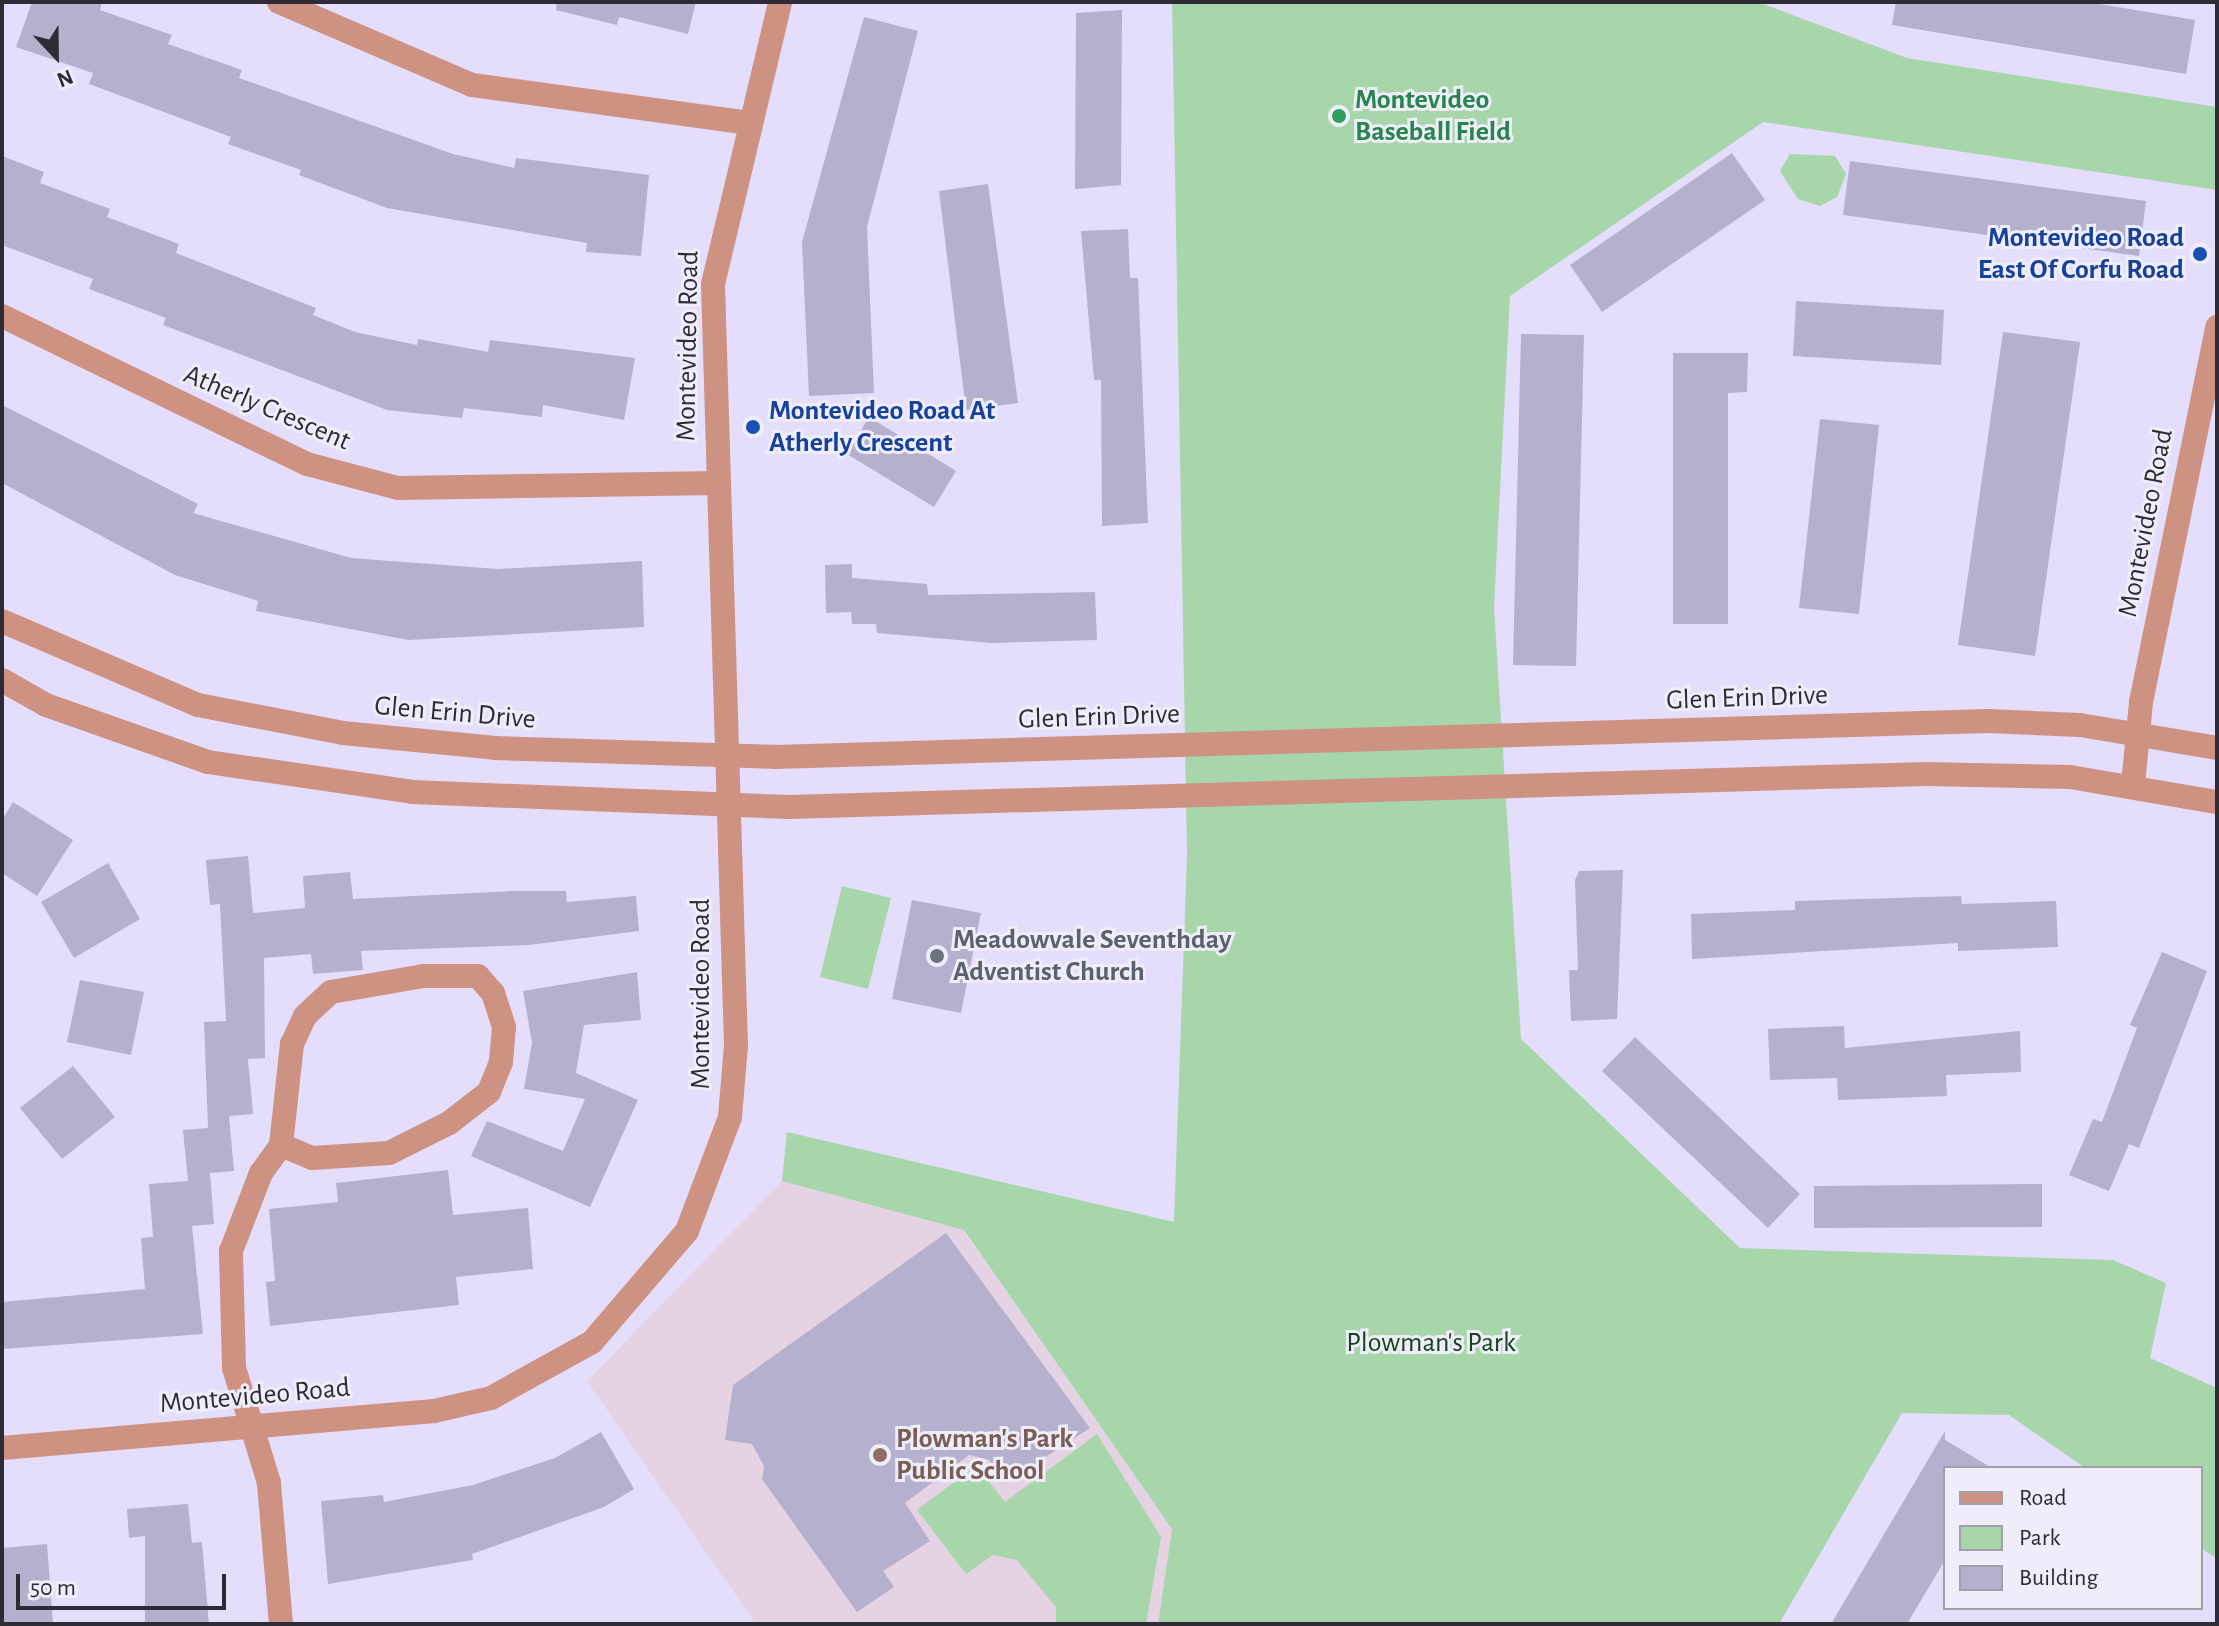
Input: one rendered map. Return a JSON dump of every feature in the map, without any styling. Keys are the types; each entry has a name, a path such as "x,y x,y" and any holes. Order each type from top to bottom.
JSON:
{"street":[{"path":"279,2 472,85 749,123"},
{"name":"Montevideo Road","path":"2,1448 434,1411 491,1398 592,1342 669,1258 702,1204 730,1117 736,1046 713,284 780,2"},
{"name":"Atherly Crescent","path":"2,316 307,464 398,488 717,483"},
{"name":"Montevideo Road","path":"2133,784 2138,732 2217,327"},
{"name":"Glen Erin Drive","path":"2,621 125,679 264,721 495,748 726,758 1988,721 2138,732 2217,748"},
{"path":"2,680 46,705 208,762 327,784 728,807 1926,774 2133,784 2217,802"},
{"path":"281,1145 312,1158 389,1153 449,1123 489,1092 501,1062 504,1027 493,993 478,976 424,976 331,992 305,1016 292,1044 281,1145 231,1251 234,1368 269,1483 281,1624"}],"shaded area":[{"name":"Plowman's Park Public School","path":"782,1181 963,1230 1172,1529 1158,1624 756,1624 587,1381"}],"green space":[{"name":"Plowman's Park","path":"1172,2 1758,2 1907,58 2217,107 2217,190 1763,122 1510,296 1494,607 1521,1039 1740,1248 2113,1260 2166,1283 2150,1358 2217,1388 2217,1559 2203,1549 2203,1466 2082,1466 2009,1415 1902,1413 1779,1624 1158,1624 1172,1529 964,1230 782,1181 787,1132 1174,1222 1187,854"},
{"path":"1790,154 1835,156 1846,174 1837,197 1820,206 1798,199 1780,171"},
{"path":"842,886 891,898 868,989 820,977"},
{"path":"1097,1434 1161,1537 1146,1624 1056,1624 1056,1607 1017,1560 993,1555 966,1574 917,1510 976,1466 1005,1502"}],"building":[{"path":"32,2 102,2 100,10 172,35 168,44 242,70 239,78 453,154 514,168 516,158 649,175 641,256 586,252 587,243 387,208 299,175 301,170 228,144 231,137 89,84 93,73 16,47"},
{"path":"557,2 696,2 688,34 619,17 617,25 556,10"},
{"path":"1896,2 2088,2 2195,20 2186,74 1892,25"},
{"path":"1122,10 1121,185 1075,189 1076,13"},
{"path":"864,17 918,31 867,227 874,393 809,396 802,242"},
{"path":"1732,153 1765,200 1602,312 1570,265"},
{"path":"2,156 44,172 40,183 110,209 107,217 179,244 176,253 316,308 313,315 355,332 417,345 418,339 488,352 490,340 635,358 624,420 543,405 542,417 464,408 462,418 387,410 163,325 166,318 89,289 93,279 2,245"},
{"path":"1850,161 2146,201 2139,256 1843,215"},
{"path":"988,184 1018,403 966,410 939,191"},
{"path":"1128,229 1130,278 1138,278 1148,523 1102,526 1101,380 1094,380 1081,231"},
{"path":"1796,301 1944,310 1941,365 1793,356"},
{"path":"2003,332 2080,342 2035,656 1958,645"},
{"path":"1521,334 1584,335 1576,666 1513,665"},
{"path":"1673,353 1748,353 1747,392 1728,393 1728,624 1673,624"},
{"path":"2,405 198,504 193,513 351,558 498,569 642,561 644,627 408,640 256,611 258,601 175,575 2,483"},
{"path":"869,417 956,471 934,507 847,454"},
{"path":"1820,419 1879,425 1859,614 1799,608"},
{"path":"852,564 852,578 927,584 928,595 1095,592 1097,640 992,643 877,633 876,624 852,624 851,612 826,613 825,565"},
{"path":"13,802 73,840 37,896 2,873 2,820"},
{"path":"248,856 253,913 305,908 303,876 350,872 353,899 513,891 566,891 567,902 636,896 639,931 529,945 361,951 363,970 313,974 311,954 264,958 265,1058 248,1059 253,1114 229,1116 234,1171 210,1173 214,1224 192,1226 203,1334 2,1349 2,1302 145,1289 141,1238 153,1237 149,1184 188,1181 183,1130 208,1128 204,1022 226,1021 220,904 210,905 206,860"},
{"path":"108,863 140,919 74,958 41,902"},
{"path":"1623,870 1617,1019 1571,1021 1569,970 1578,970 1575,880 1579,871"},
{"path":"1961,896 1962,904 2056,901 2058,947 1958,951 1958,943 1692,959 1691,914 1795,910 1795,901"},
{"name":"Meadowvale Seventhday Adventist Church","path":"912,900 981,913 961,1013 892,999"},
{"path":"2162,952 2207,971 2139,1148 2129,1144 2109,1191 2069,1175 2093,1119 2102,1122 2137,1028 2130,1025"},
{"path":"637,972 641,1020 584,1025 576,1073 638,1100 590,1207 471,1156 487,1121 563,1151 585,1099 524,1089 532,1043 523,991"},
{"path":"80,980 144,992 131,1055 67,1042"},
{"path":"1844,1026 1845,1048 2020,1031 2021,1072 1946,1075 1947,1096 1838,1100 1837,1078 1770,1080 1768,1029"},
{"path":"1635,1037 1800,1194 1768,1228 1602,1071"},
{"path":"73,1066 115,1117 62,1159 20,1108"},
{"path":"448,1170 453,1215 528,1208 533,1269 456,1277 459,1305 270,1326 266,1282 275,1281 269,1209 338,1202 336,1183"},
{"path":"2042,1184 2042,1227 1814,1228 1814,1186"},
{"path":"946,1233 1090,1428 1005,1483 989,1460 969,1455 905,1503 930,1541 883,1571 894,1587 857,1612 762,1479 764,1466 752,1444 725,1440 733,1385"},
{"path":"1945,1431 1945,1440 1989,1466 1943,1466 1943,1563 1907,1624 1831,1624"},
{"path":"601,1432 634,1489 604,1507 472,1554 473,1560 328,1584 321,1501 383,1495 384,1502 473,1485 555,1458"},
{"path":"188,1504 192,1543 202,1542 209,1624 145,1624 145,1536 129,1538 127,1509"},
{"path":"47,1544 53,1624 2,1624 2,1548"}],"place":[{"name":"Montevideo Baseball Field","path":"1339,116"},
{"name":"Montevideo Road East Of Corfu Road","path":"2200,254"},
{"name":"Montevideo Road At Atherly Crescent","path":"753,427"},
{"name":"Meadowvale Seventhday Adventist Church","path":"937,956"},
{"name":"Plowman's Park Public School","path":"880,1455"}]}
